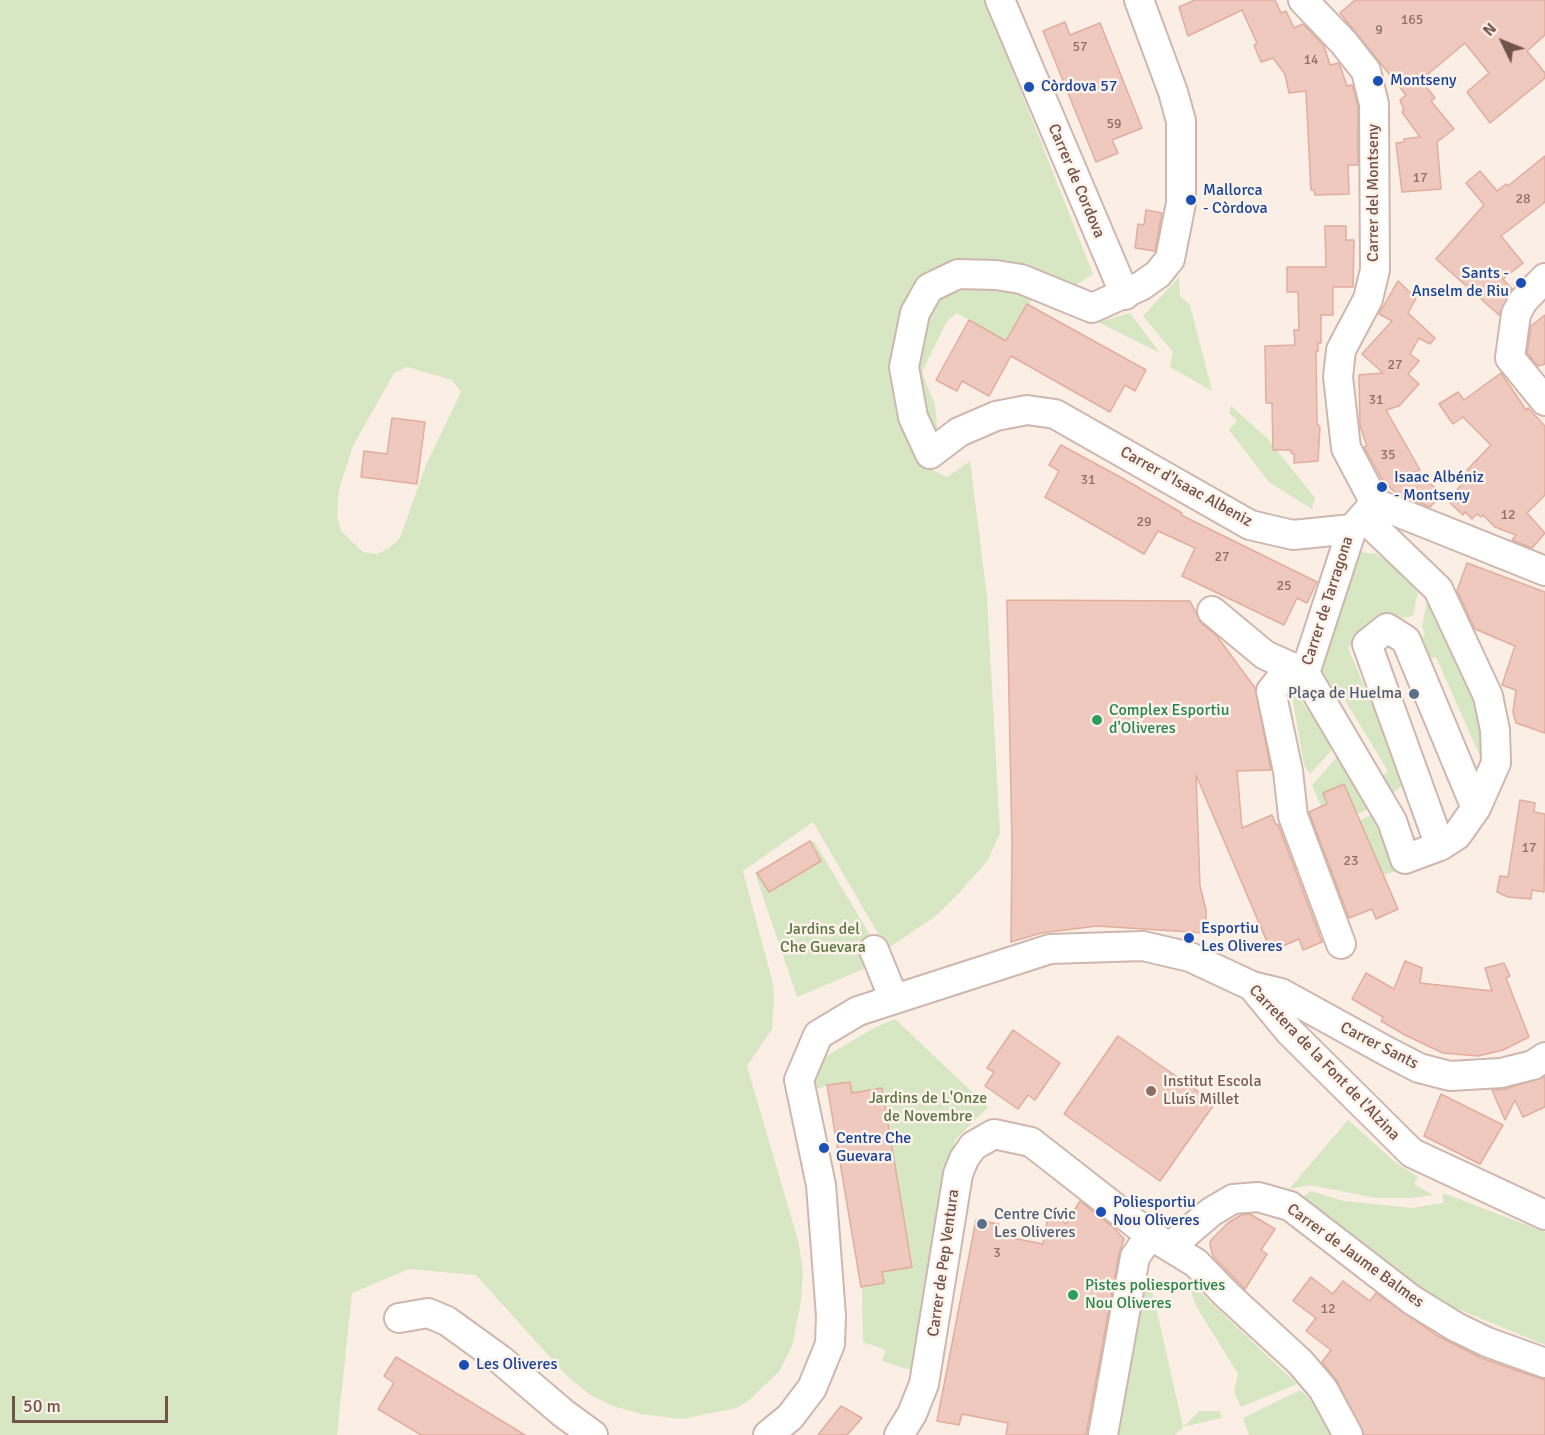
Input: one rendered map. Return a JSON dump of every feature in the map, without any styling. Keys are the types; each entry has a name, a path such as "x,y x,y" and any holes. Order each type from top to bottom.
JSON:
{"street":[{"name":"Carrer de Cordova","path":"1000,0 1125,295"},
{"path":"1125,295 1158,274 1170,259 1181,199 1181,121 1173,92 1139,0"},
{"name":"Carrer del Montseny","path":"1303,0 1344,43 1366,71 1374,104 1375,270 1368,299 1341,351 1338,377 1346,448 1363,516 1438,590 1488,696 1495,730 1496,763 1476,808 1457,835 1440,846 1405,859"},
{"name":"Carrer d'Isaac Albeniz","path":"1125,295 1092,308 1021,279 958,274 929,288 915,313 904,367 913,417 930,454 959,432 996,416 1027,410 1055,414 1250,525 1293,535 1363,516 1545,571"},
{"path":"1545,278 1523,301 1512,329 1510,358 1535,377 1545,401"},
{"name":"Carrer de Tarragona","path":"1305,673 1363,516"},
{"name":"Carrer de Tarragona","path":"1212,611 1265,655 1305,673 1392,821 1405,859"},
{"path":"1440,846 1367,644 1387,628 1406,640 1476,808"},
{"path":"1305,673 1283,676 1271,691 1288,771 1293,816 1341,944"},
{"name":"Carretera de la Font de l'Alzina","path":"768,1435 789,1417 812,1388 830,1344 831,1316 821,1185 799,1080 818,1035 858,1011 1050,949 1143,946 1190,957 1252,986 1290,1032 1412,1153 1545,1215"},
{"path":"874,950 894,999"},
{"name":"Carrer Sants","path":"1252,986 1281,993 1419,1068 1450,1076 1501,1073 1533,1065 1545,1057"},
{"name":"Carrer de Pep Ventura","path":"899,1435 912,1414 924,1384 949,1214 958,1174 973,1146 994,1134 1031,1142 1160,1241 1196,1263 1300,1362 1323,1389 1348,1435"},
{"name":"Carrer de Jaume Balmes","path":"1103,1435 1135,1257 1233,1199 1258,1197 1290,1206 1412,1300 1456,1327 1488,1342 1545,1363"},
{"path":"399,1318 428,1313 447,1321 501,1360 562,1413 593,1435"}],"green space":[{"path":"0,0 985,0 1093,274 1073,287 992,262 913,290 895,330 898,419 920,464 947,477 970,461 987,597 1000,833 988,860 959,893 937,915 887,949 813,822 743,871 773,984 774,1000 772,1029 747,1066 799,1244 803,1272 801,1301 792,1346 779,1372 748,1401 736,1408 682,1419 641,1414 613,1406 589,1394 567,1376 476,1275 409,1269 352,1293 337,1435 0,1435","holes":["407,367 452,380 461,392 426,465 400,538 389,548 377,554 363,552 341,531 337,517 339,489 353,446 394,373"]},
{"path":"1179,277 1180,296 1190,305 1212,391 1170,367 1173,352 1143,316"},
{"path":"947,283 1004,288 1033,298 1017,325 1011,355 989,332 957,313 947,321 922,372 935,405 938,436 934,439 913,366 916,342"},
{"path":"1130,313 1160,353 1098,322"},
{"path":"1231,406 1267,438 1315,498 1312,509 1269,482 1229,430 1237,421 1229,413"},
{"path":"1358,552 1376,554 1406,573 1419,586 1413,616 1398,619 1357,637 1348,648 1402,774 1403,785 1390,795 1381,778 1388,771 1340,692 1318,677"},
{"path":"1428,597 1475,694 1483,763 1436,657 1427,659 1418,639 1425,635 1422,626"},
{"path":"1291,690 1294,690 1334,748 1310,774 1304,765"},
{"path":"1338,756 1369,809 1357,814 1343,786 1325,794 1327,805 1321,807 1312,785"},
{"path":"1371,815 1397,871 1383,875 1360,820"},
{"name":"Jardins del Che Guevara","path":"814,841 882,955 866,968 797,997 755,873"},
{"name":"Jardins de L'Onze de Novembre","path":"895,1019 988,1107 955,1140 920,1373 882,1361 886,1350 863,1342 862,1288 884,1283 883,1272 913,1266 905,1222 875,1227 871,1205 901,1200 893,1155 864,1160 860,1138 889,1132 882,1088 852,1093 849,1081 814,1089 823,1058 874,1028"},
{"path":"1348,1120 1396,1163 1418,1177 1414,1184 1433,1195 1412,1198 1376,1198 1310,1185 1289,1189"},
{"path":"1311,1191 1344,1201 1412,1208 1443,1203 1443,1193 1545,1232 1545,1345 1453,1307 1399,1275 1400,1272 1302,1197"},
{"path":"1148,1272 1183,1427 1175,1435 1112,1435 1141,1280"},
{"path":"1187,1280 1297,1384 1241,1407 1234,1392 1238,1374 1196,1306"},
{"path":"1300,1390 1314,1403 1332,1435 1249,1435 1243,1418"},
{"path":"1199,1411 1220,1411 1222,1418 1183,1427"}],"building":[{"path":"1195,0 1275,0 1281,13 1286,11 1294,28 1303,24 1324,46 1330,65 1339,63 1347,86 1352,85 1358,106 1358,165 1348,165 1349,194 1315,195 1314,190 1311,190 1306,91 1289,93 1285,74 1273,58 1261,62 1254,45 1257,43 1242,10 1188,36 1179,7"},
{"path":"1355,0 1545,0 1545,35 1527,51 1545,73 1545,78 1490,123 1467,92 1489,73 1465,43 1421,80 1435,98 1431,101 1454,129 1437,142 1441,189 1402,192 1396,143 1404,142 1404,139 1420,137 1402,112 1404,110 1400,100 1406,95 1340,13"},
{"path":"1065,22 1070,35 1100,23 1142,128 1112,140 1118,153 1096,162 1043,31"},
{"path":"1545,156 1545,202 1501,236 1523,263 1503,279 1512,289 1499,315 1436,259 1484,205 1466,183 1480,171 1497,191 1506,184 1508,186"},
{"path":"1146,210 1162,213 1155,251 1135,248 1138,224 1144,225"},
{"path":"1325,226 1346,226 1346,240 1354,240 1353,287 1333,287 1333,315 1321,315 1321,343 1318,343 1318,351 1316,351 1317,424 1320,427 1318,461 1294,463 1294,454 1291,450 1273,450 1272,403 1266,403 1265,346 1295,345 1294,330 1299,330 1298,292 1287,292 1287,267 1326,267"},
{"path":"1398,281 1416,298 1408,313 1435,338 1430,344 1419,338 1410,354 1419,361 1408,374 1419,384 1399,406 1386,410 1420,470 1415,472 1443,494 1430,507 1397,494 1383,481 1364,447 1367,446 1360,426 1359,375 1383,373 1362,354 1392,321 1379,314"},
{"path":"1027,304 1146,370 1135,391 1125,385 1110,412 1011,356 989,396 962,381 957,391 936,380 969,320 1006,341"},
{"path":"1545,315 1545,364 1538,366 1527,353 1531,326"},
{"path":"1501,373 1526,410 1528,408 1545,426 1545,495 1527,513 1545,533 1532,548 1512,540 1516,535 1495,527 1483,515 1481,517 1477,514 1472,519 1465,512 1463,515 1447,500 1471,475 1467,470 1491,445 1463,417 1453,424 1439,404 1458,392 1464,400"},
{"path":"392,418 425,422 417,484 361,477 364,451 387,454"},
{"path":"1061,445 1182,513 1181,515 1317,582 1307,603 1297,598 1284,625 1182,576 1195,548 1158,531 1144,554 1045,497 1059,471 1049,465"},
{"path":"1467,563 1545,592 1545,733 1516,723 1513,712 1516,690 1502,685 1515,646 1475,629 1457,591"},
{"name":"Complex Esportiu d'Oliveres","path":"1007,600 1190,601 1201,623 1216,635 1255,688 1271,770 1237,771 1242,828 1272,815 1276,825 1278,824 1322,942 1303,950 1299,939 1271,951 1196,775 1200,886 1206,910 1206,933 1097,926 1041,933 1011,942 1012,842"},
{"path":"1344,784 1398,909 1376,919 1372,909 1349,918 1309,812 1327,804 1323,793"},
{"path":"1520,800 1535,803 1534,812 1545,814 1544,892 1532,890 1531,899 1508,897 1497,892 1500,876 1508,877"},
{"path":"810,841 821,861 769,892 757,873"},
{"path":"1405,961 1422,968 1420,983 1492,991 1485,968 1504,963 1510,976 1506,978 1529,1037 1503,1050 1478,1056 1443,1053 1381,1021 1383,1017 1352,999 1366,973 1394,989"},
{"path":"1013,1030 1060,1063 1035,1100 1028,1095 1018,1109 985,1086 994,1072 987,1068"},
{"path":"1118,1036 1215,1103 1160,1181 1064,1114"},
{"path":"1545,1077 1545,1107 1523,1117 1515,1100 1505,1120 1492,1090 1505,1089"},
{"path":"850,1082 852,1093 882,1088 912,1267 882,1272 884,1283 861,1287 827,1085"},
{"path":"1441,1094 1503,1125 1480,1164 1424,1136"},
{"path":"1080,1201 1124,1239 1119,1254 1086,1435 1006,1435 1008,1423 962,1414 959,1425 937,1421 976,1220 999,1224 997,1235 1043,1244 1047,1222 1055,1214 1066,1224"},
{"path":"1250,1214 1275,1229 1261,1250 1267,1254 1245,1289 1213,1256 1210,1245 1211,1240 1228,1223 1241,1215"},
{"path":"1311,1277 1333,1294 1343,1281 1370,1301 1376,1293 1436,1335 1481,1358 1545,1380 1545,1435 1364,1435 1337,1381 1322,1362 1331,1350 1306,1331 1316,1318 1293,1301"},
{"path":"396,1357 525,1435 421,1435 378,1409 394,1383 384,1376"},
{"path":"841,1406 862,1418 847,1435 818,1435"}],"place":[{"name":"Montseny","path":"1378,81"},
{"name":"Còrdova 57","path":"1029,87"},
{"name":"Mallorca - Còrdova","path":"1191,200"},
{"name":"Sants - Anselm de Riu","path":"1521,283"},
{"name":"Isaac Albéniz - Montseny","path":"1382,487"},
{"name":"Plaça de Huelma","path":"1414,694"},
{"name":"Complex Esportiu d'Oliveres","path":"1097,720"},
{"name":"Esportiu Les Oliveres","path":"1189,938"},
{"name":"Institut Escola Lluís Millet","path":"1151,1091"},
{"name":"Centre Che Guevara","path":"824,1148"},
{"name":"Poliesportiu Nou Oliveres","path":"1101,1212"},
{"name":"Centre Cívic Les Oliveres","path":"982,1224"},
{"name":"Pistes poliesportives Nou Oliveres","path":"1073,1295"},
{"name":"Les Oliveres","path":"464,1365"}]}
